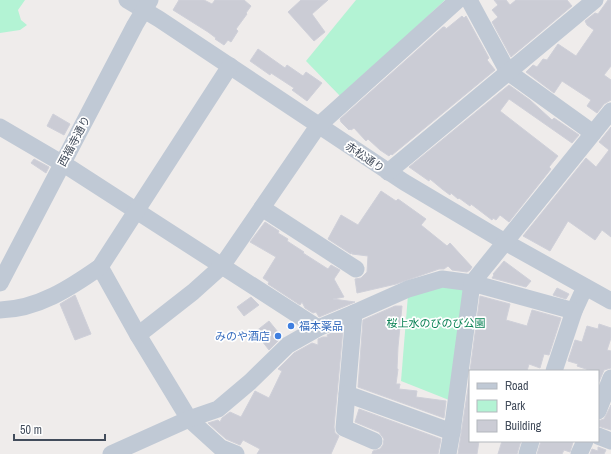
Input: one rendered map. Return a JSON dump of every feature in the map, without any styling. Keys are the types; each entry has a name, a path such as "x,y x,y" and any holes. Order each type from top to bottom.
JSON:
{"street":[{"name":"赤松通り","path":"127,0 147,5 230,66 388,172 505,242 611,301"},
{"path":"138,335 193,292 222,266 318,126 458,0"},
{"path":"468,0 508,72 593,133"},
{"path":"388,172 595,0"},
{"name":"西福寺通り","path":"0,283 62,163 147,5"},
{"path":"0,310 14,310 49,299 75,285 100,267 230,66"},
{"path":"448,454 472,283 611,112"},
{"path":"0,127 62,163 318,328"},
{"path":"262,208 356,269"},
{"path":"100,267 138,335 189,419 221,448 236,454"},
{"path":"111,454 189,419 218,409 250,382 288,345 318,328 408,289 442,279 472,283 574,311"},
{"path":"554,370 574,311 585,287"},
{"path":"354,313 344,428 374,441"},
{"path":"599,408 611,378"},
{"path":"347,394 452,432"},
{"path":"599,436 611,441"},
{"path":"527,454 531,442"},
{"path":"579,454 585,442"}],"green space":[{"path":"0,0 25,0 18,10 21,20 27,25 20,30 0,33"},
{"path":"356,0 445,0 341,97 306,61"},
{"name":"桜上水のびのび公園","path":"443,284 469,285 454,402 401,381 408,295"}],"building":[{"path":"179,0 204,0 212,4 215,0 244,0 251,6 236,29 238,31 231,42 228,40 224,45 208,32 173,10"},
{"path":"301,0 328,0 312,14 325,32 314,41 288,12"},
{"path":"494,0 506,0 510,5 516,0 567,0 572,6 511,57 492,22 498,17 492,10 498,5"},
{"path":"608,0 611,0 611,66 604,75 611,80 611,100 604,104 597,113 587,106 591,100 562,81 554,93 526,72 533,65 537,67 543,59 547,60 558,44 576,56 594,30 587,25 585,21 595,13 598,14"},
{"path":"462,16 464,18 466,16 489,58 487,60 495,70 392,155 391,154 389,156 368,139 366,141 354,128 349,130 341,122 340,119 443,27 446,29"},
{"path":"258,49 285,68 287,65 303,76 306,72 322,83 307,101 292,90 294,88 271,73 270,75 250,61"},
{"path":"509,85 530,100 552,120 554,118 579,135 572,143 509,99 500,111 558,156 549,167 551,169 509,222 500,215 496,220 493,218 492,220 471,204 470,206 451,193 450,195 430,179 429,181 409,167"},
{"path":"53,114 70,124 64,135 47,126"},
{"path":"611,127 611,237 602,230 595,240 568,221 550,251 523,236 586,158 596,167 609,150 599,142"},
{"path":"34,159 49,167 46,173 31,163"},
{"path":"381,191 396,201 398,199 426,219 421,225 447,246 450,243 472,267 470,270 467,272 452,270 448,266 444,269 439,269 396,284 357,293 355,279 361,278 367,272 368,256 352,254 352,252 351,254 328,239 341,215 358,225"},
{"path":"265,222 279,231 278,233 288,239 287,241 304,252 303,253 328,269 331,265 340,270 334,279 344,297 333,299 355,302 319,317 316,312 313,313 305,308 302,302 300,305 268,284 269,282 263,278 276,257 250,242"},
{"path":"504,261 531,281 526,287 492,278 494,275 493,274"},
{"path":"557,288 569,294 566,299 553,295"},
{"path":"75,295 91,334 75,340 60,304"},
{"path":"480,296 510,304 506,320 527,326 532,310 561,318 549,355 544,354 540,368 529,364 527,370 470,370"},
{"path":"251,297 259,305 244,316 237,307"},
{"path":"395,306 402,306 396,384 400,384 399,389 417,391 416,397 446,401 444,418 358,387 363,320"},
{"path":"269,321 282,337 269,350 255,332"},
{"path":"599,324 611,328 611,338 607,350 611,351 611,368 604,370 599,382 599,370 589,370 568,361 575,340 582,342 587,326 598,329"},
{"path":"343,329 334,427 335,433 339,436 331,454 257,454 260,449 243,440 240,445 226,439 208,423 218,420 220,422 222,418 230,412 241,417 255,391 269,398 282,371 278,369 294,353 312,343 318,345 318,339 328,337 327,335"},
{"path":"469,382 469,442 479,442 477,454 458,454"},
{"path":"611,405 611,430 599,426 599,421 604,419"},
{"path":"359,409 441,439 438,454 372,454 373,451 380,449 383,445 384,439 379,432 355,422"},
{"path":"502,442 521,442 517,454 498,454"},
{"path":"541,442 573,442 570,452 564,450 562,454 537,454"},
{"path":"598,447 606,450 604,454 590,454 592,449 598,451"}],"place":[{"name":"福本薬品","path":"291,326"},
{"name":"みのや酒店","path":"278,336"}]}
